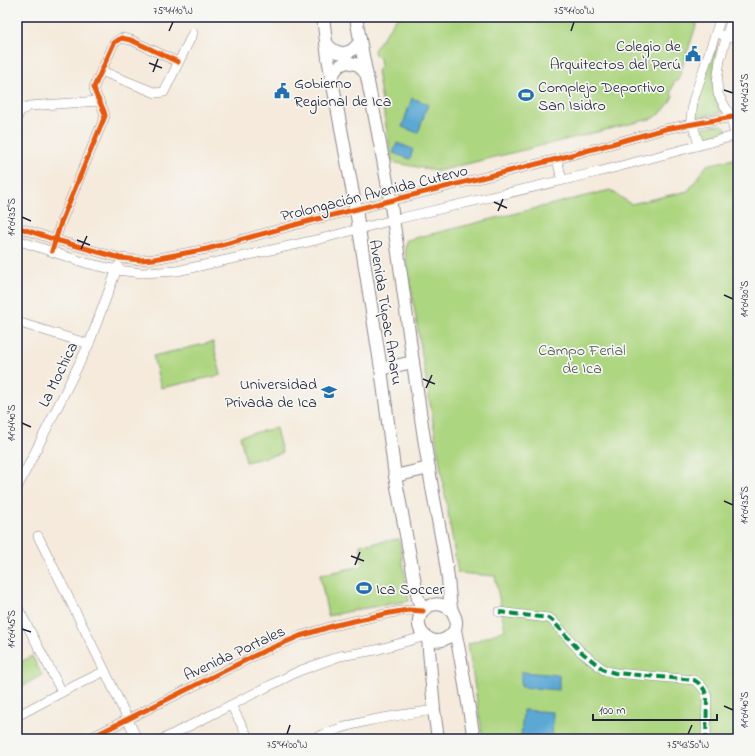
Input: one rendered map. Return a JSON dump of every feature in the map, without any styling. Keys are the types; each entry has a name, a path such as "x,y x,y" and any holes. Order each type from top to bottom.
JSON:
{"main road":[{"name":"Avenida Túpac Amaru","path":"323,17 326,44 356,210 381,369 395,476 418,599 423,611"},
{"name":"Avenida Túpac Amaru","path":"356,17 390,201 429,468 447,570 452,610"},
{"path":"326,44 332,50 345,53 351,51 360,41"},
{"path":"332,78 333,72 337,67 348,62 353,62 358,65 366,74"},
{"path":"381,369 413,362"},
{"path":"395,476 429,468"},
{"path":"438,739 427,637 419,626 420,615 429,605 435,604 447,606 452,610 456,619 455,630 474,739"},
{"path":"427,637 442,640 447,638 455,630"}],"street":[{"path":"698,144 691,120 693,102 722,17"},
{"path":"732,17 718,71 718,94 734,116 737,135"},
{"path":"101,71 156,93 164,92 193,32"},
{"path":"716,32 726,37 738,38"},
{"path":"52,251 61,222 105,116 94,88 114,42 121,38 130,40 178,62"},
{"path":"17,118 20,110 29,106 99,101"},
{"name":"Prolongación Avenida Cutervo","path":"17,227 56,240 120,258 140,260 175,255 207,249 558,159 665,129 734,116"},
{"name":"Prolongación Avenida Cutervo","path":"17,240 86,263 117,270 142,273 177,271 316,240 358,228 598,172 698,144 737,135"},
{"path":"558,159 562,180"},
{"path":"175,255 177,271"},
{"name":"La Mochica","path":"17,488 89,344 117,270 120,258"},
{"path":"18,325 72,338 89,344"},
{"path":"38,536 138,739"},
{"path":"17,606 62,692"},
{"name":"Avenida Portales","path":"88,739 262,652 300,636 336,625 390,613 408,610 423,611"},
{"path":"499,612 548,618 552,620 580,651 604,670 615,673 694,680 698,682 705,690 707,697 706,739"},
{"path":"163,739 294,673 340,656 376,650 427,637"},
{"path":"17,716 105,671"},
{"path":"231,706 249,739"},
{"path":"313,739 372,719 434,710"}],"green space":[{"name":"Complejo Deportivo San Isidro","path":"397,17 699,17 678,80 674,82 671,93 673,96 665,108 654,118 438,171 392,162 377,71 381,66 380,58 375,55 374,50"},
{"path":"718,38 715,58 714,85 715,94 721,113 695,118 696,103"},
{"path":"719,125 725,127 726,131 724,134 707,137 701,135 704,127"},
{"name":"Campo Ferial de Ica","path":"738,158 738,739 483,739 468,644 505,630 495,576 458,573 404,246 407,240 610,190 631,204 688,191 707,165"},
{"path":"213,342 221,375 161,388 153,356"},
{"path":"276,428 282,453 246,462 240,436"},
{"name":"Ica Soccer","path":"399,539 409,601 328,616 320,575 362,566 360,545"},
{"path":"32,656 42,675 17,689 17,664"}],"water":[{"path":"412,98 428,104 418,133 402,127"},
{"path":"397,143 413,149 410,159 393,153"},
{"path":"521,672 559,675 559,690 521,687"},
{"path":"523,710 553,712 552,739 521,739"}],"marked path":[{"path":"499,612 548,618 552,620 580,651 604,670 615,673 694,680 699,683 707,697 706,739"}],"cycle path":[{"path":"52,251 61,222 105,116 94,87 114,43 121,38 131,40 178,62"},
{"path":"17,227 56,240 120,258 140,260 154,259 207,249 309,221 557,159 665,129 738,116"},
{"path":"88,739 262,652 300,636 336,625 390,613 408,610 423,611"}],"place":[{"name":"Colegio de Arquitectos del Perú","path":"693,54"},
{"name":"Gobierno Regional de Ica","path":"282,91"},
{"name":"Complejo Deportivo San Isidro","path":"526,95"},
{"name":"Universidad Privada de Ica","path":"329,392"},
{"name":"Ica Soccer","path":"364,588"}]}
